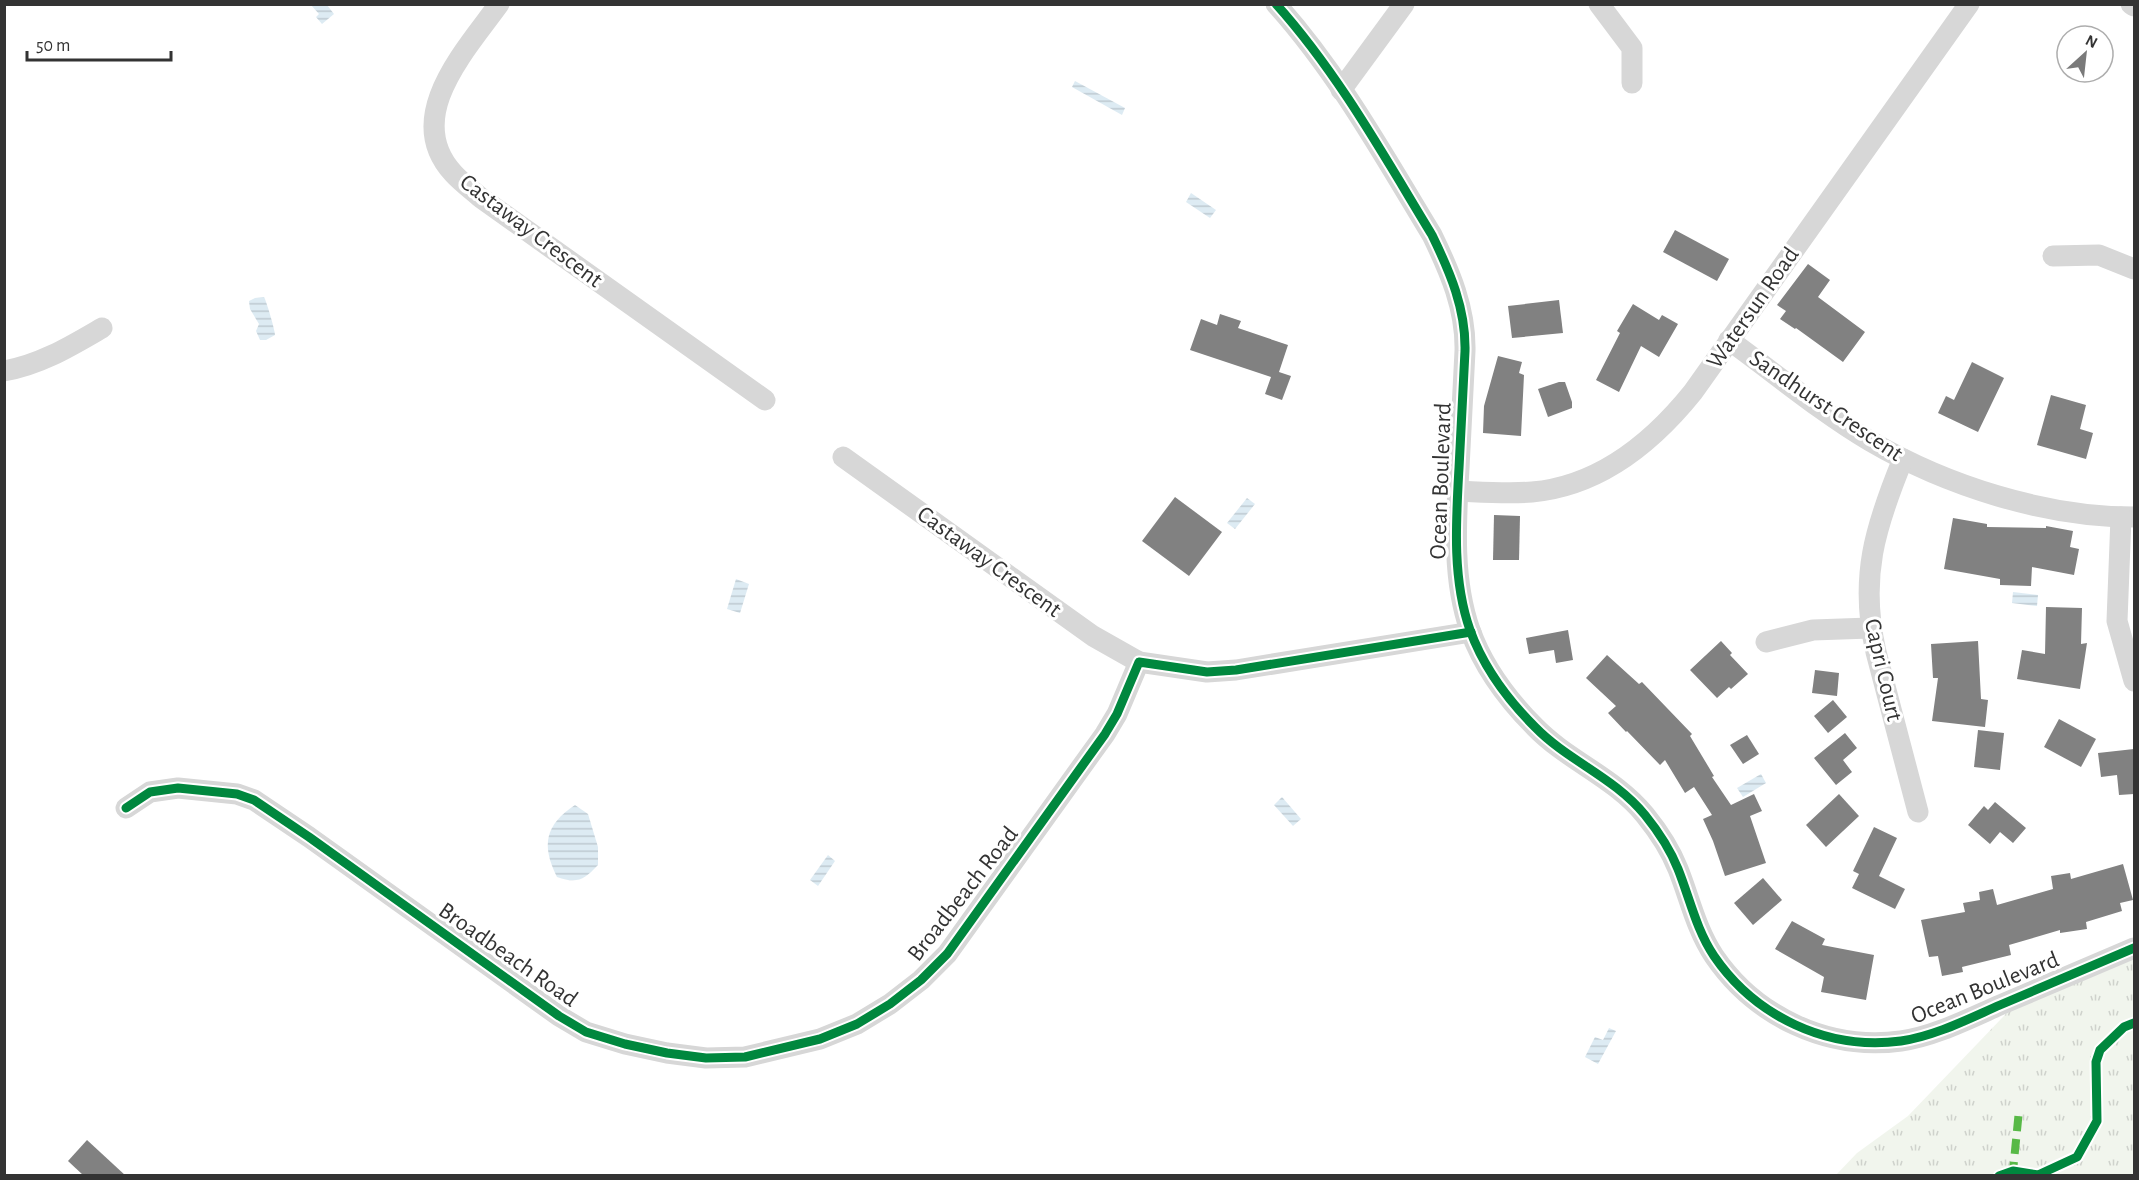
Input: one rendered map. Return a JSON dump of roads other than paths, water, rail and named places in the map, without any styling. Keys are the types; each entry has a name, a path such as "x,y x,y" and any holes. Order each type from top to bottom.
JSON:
{"street":[{"name":"Castaway Crescent","path":"499,4 452,69 439,94 434,120 437,147 452,171 481,198 765,400"},
{"name":"Ocean Boulevard","path":"1276,4 1297,28 1341,90 1432,235 1445,261 1462,311 1466,331 1466,351 1458,491 1457,562 1465,612 1471,632 1496,679 1514,704 1537,729 1614,784 1654,826 1678,870 1702,937 1728,975 1747,995 1769,1011 1793,1024 1838,1039 1860,1042 1902,1041 1947,1028 2134,948"},
{"path":"1341,90 1404,4"},
{"path":"1599,4 1632,48 1632,83"},
{"name":"Watersun Road","path":"1458,491 1533,492 1582,480 1633,453 1671,419 1730,340 1969,4"},
{"path":"2053,256 2099,255 2134,269"},
{"path":"4,371 60,353 102,328"},
{"name":"Sandhurst Crescent","path":"1730,340 1840,421 1903,459 1971,488 2049,508 2128,517"},
{"name":"Castaway Crescent","path":"843,457 1093,636 1139,662"},
{"name":"Capri Court","path":"1903,459 1884,506 1874,543 1869,582 1870,628 1918,812"},
{"path":"2128,517 2118,621 2134,681"},
{"path":"1766,642 1813,630 1870,628"},
{"path":"1139,662 1207,672 1236,670 1471,632"},
{"name":"Broadbeach Road","path":"126,808 150,792 178,788 237,794 254,800 309,837 525,994 586,1032 625,1044 667,1053 706,1058 745,1057 820,1039 857,1024 890,1004 927,974 953,946 1105,734 1117,714 1139,662"}]}
